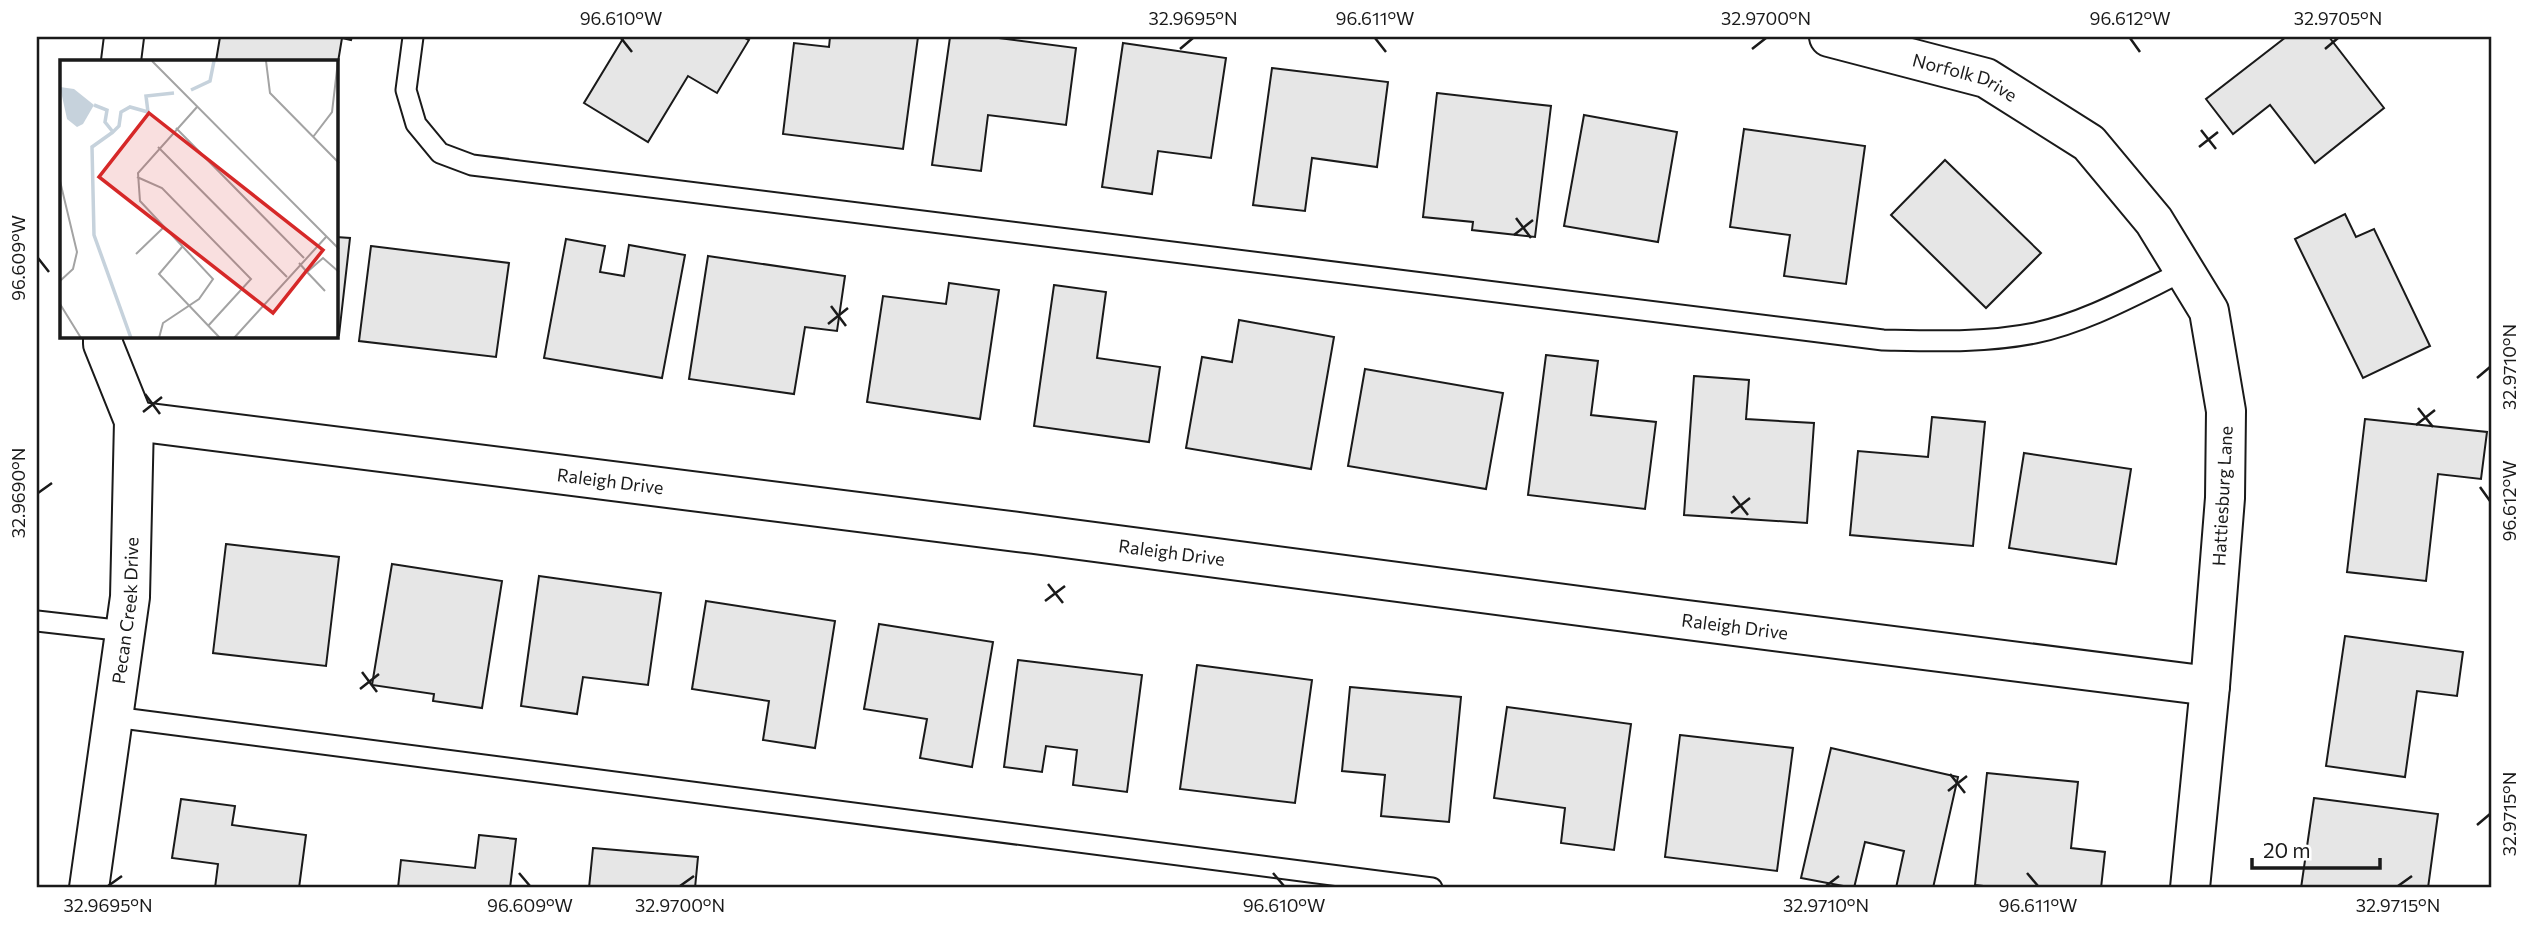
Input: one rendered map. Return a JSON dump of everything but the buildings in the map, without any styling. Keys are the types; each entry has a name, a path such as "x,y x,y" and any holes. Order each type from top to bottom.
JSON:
{"street":[{"path":"121,60 124,37"},
{"name":"Norfolk Drive","path":"1829,37 1986,78 2090,143"},
{"name":"Hattiesburg Lane","path":"2090,143 2154,221 2209,311 2226,411 2225,498 2190,888"},
{"name":"Pecan Creek Drive","path":"89,888 130,597 134,421 103,338"},
{"name":"Raleigh Drive","path":"134,421 1048,535 2210,686"}],"lane":[{"path":"413,37 405,89 416,124 440,153 472,165 1883,340 1958,342 2035,333 2091,315 2184,271"},
{"path":"37,621 125,631"},
{"path":"114,717 1432,888"}]}
